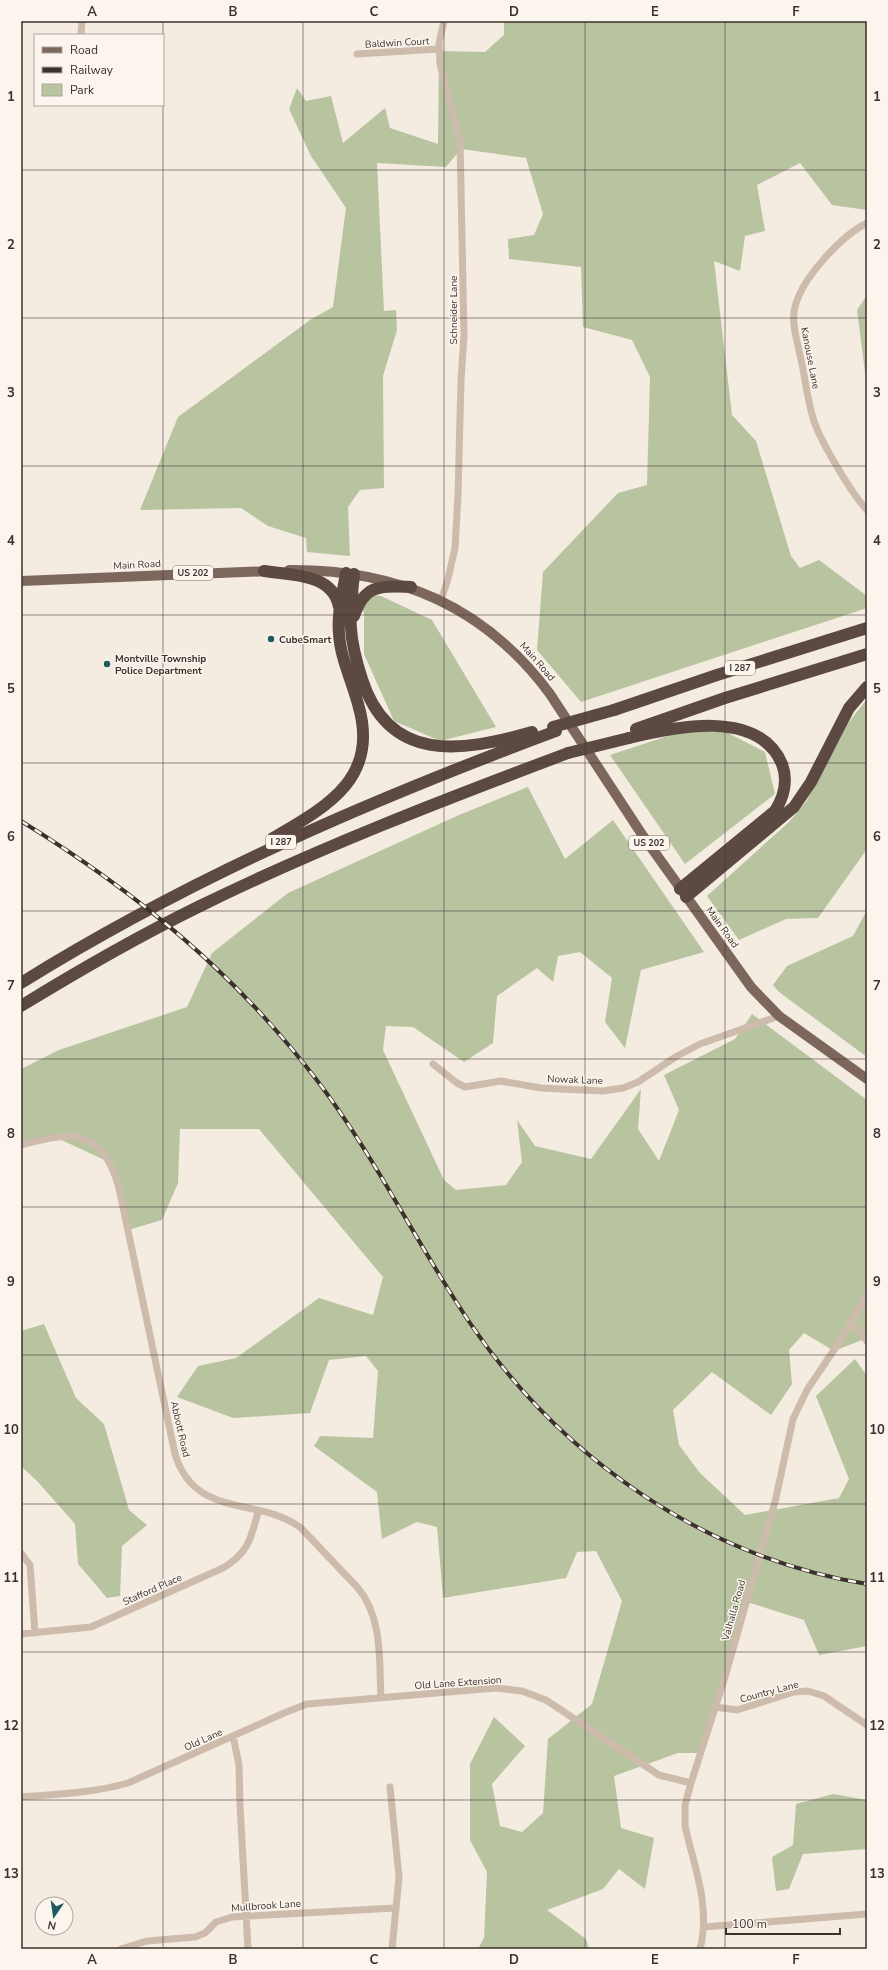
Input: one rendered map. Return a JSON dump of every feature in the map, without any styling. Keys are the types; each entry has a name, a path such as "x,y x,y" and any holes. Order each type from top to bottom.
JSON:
{"highway":[{"path":"187,889 320,810 338,796 350,780 361,753 363,724 340,644 339,613 334,593 325,584 313,579 264,571"},
{"path":"339,613 350,574"},
{"path":"350,574 350,633 354,656 368,698 379,716 405,736 426,744 466,746 554,729"},
{"path":"350,633 360,601 369,591 383,586 411,587"},
{"name":"I 287","path":"21,983 108,931 187,889 265,850 346,814 554,729 867,628"},
{"name":"I 287","path":"21,1006 119,949 236,888 397,819 568,753 627,735 725,698 867,654"},
{"path":"683,893 780,820 794,807 811,782 849,708 867,687"},
{"path":"627,735 678,727 726,726 747,732 765,743 773,750 782,766 785,782 784,790 775,811 683,893"}],"main road":[{"name":"Main Road","path":"21,581 318,570 383,579 411,587 441,600 465,614 509,646 538,678 683,893 752,987 779,1016 867,1079"}],"street":[{"path":"81,34 82,21"},
{"name":"Schneider Lane","path":"441,600 451,569 455,548 464,335 460,141 444,84 439,49 439,38 444,21"},
{"name":"Baldwin Court","path":"357,54 439,49"},
{"name":"Kanouse Lane","path":"867,223 848,234 833,248 801,291 794,315 813,418 824,442 856,497 867,510"},
{"name":"Nowak Lane","path":"433,1064 457,1083 465,1086 501,1081 541,1088 603,1091 623,1088 638,1082 677,1056 700,1044 779,1016"},
{"name":"Abbott Road","path":"21,1145 55,1136 70,1136 85,1140 106,1156 114,1169 119,1188 176,1459 189,1482 205,1495 224,1504 284,1517 302,1528 365,1596 374,1613 376,1624 381,1698"},
{"name":"Valhalla Road","path":"700,1949 704,1927 701,1890 685,1826 685,1805 775,1502 793,1419 807,1390 825,1365 867,1293"},
{"path":"851,1321 867,1341"},
{"name":"Stafford Place","path":"21,1634 91,1627 223,1568 240,1556 247,1548 253,1534 258,1512"},
{"path":"21,1553 30,1564 35,1633"},
{"name":"Old Lane Extension","path":"232,1736 307,1704 496,1688 522,1691 553,1704 659,1775 691,1783"},
{"name":"Country Lane","path":"715,1707 737,1710 794,1692 808,1691 824,1696 867,1725"},
{"name":"Old Lane","path":"21,1796 108,1789 143,1777 232,1736 239,1765 248,1949"},
{"path":"390,1787 399,1877 392,1949"},
{"name":"Mullbrook Lane","path":"121,1949 142,1942 195,1937 205,1933 216,1922 223,1918 246,1915 395,1908"},
{"path":"704,1927 867,1914"}],"green space":[{"path":"504,21 867,21 867,210 832,205 800,163 757,185 765,231 745,236 740,271 714,261 732,415 756,441 791,556 800,568 819,560 867,596 867,608 581,702 537,650 543,572 618,493 647,485 650,377 632,340 583,327 581,267 509,259 508,239 534,235 543,214 526,158 461,149 446,167 377,163 384,311 396,310 397,330 383,376 384,488 360,490 348,507 350,556 307,552 306,538 268,526 241,508 140,510 178,417 310,320 333,307 346,208 311,156 289,109 297,88 306,101 331,96 343,143 385,108 390,128 438,144 439,51 485,52 504,35"},
{"path":"867,295 867,378 866,380 857,310"},
{"path":"333,588 381,596 432,620 496,727 440,741 394,721 364,654 364,612"},
{"path":"867,699 867,849 818,918 786,919 739,940 707,896 789,822 806,802 849,722"},
{"path":"683,731 726,732 765,752 775,794 685,864 610,755"},
{"path":"528,787 565,859 613,820 704,952 641,970 625,1048 605,1022 612,978 580,952 558,956 553,982 537,968 497,996 493,1043 464,1062 413,1027 386,1026 383,1050 444,1180 456,1190 506,1185 522,1162 517,1120 535,1146 591,1159 641,1089 638,1129 659,1161 679,1110 664,1075 735,1039 752,1014 867,1100 867,1338 834,1351 804,1333 789,1350 792,1384 771,1415 712,1372 673,1410 679,1445 700,1473 745,1515 839,1498 849,1479 816,1396 855,1359 867,1376 867,1646 819,1655 804,1620 747,1602 698,1753 678,1753 614,1776 621,1828 654,1838 645,1889 619,1869 603,1889 547,1910 586,1939 589,1949 478,1949 484,1938 487,1872 470,1840 470,1764 494,1717 525,1746 492,1784 500,1826 522,1832 543,1813 548,1739 592,1704 622,1601 596,1551 577,1552 566,1578 443,1598 437,1527 417,1522 382,1539 377,1492 314,1446 320,1436 373,1438 378,1371 366,1356 329,1360 310,1413 233,1418 177,1397 198,1366 236,1358 319,1298 373,1315 383,1277 259,1129 180,1129 178,1183 162,1220 128,1230 111,1163 55,1137 21,1142 21,1069 59,1050 187,1007 212,953 288,893 459,815"},
{"path":"867,910 867,1057 779,992 773,985 787,966 853,936"},
{"path":"44,1324 76,1398 104,1424 129,1510 147,1525 122,1546 120,1596 107,1598 78,1564 75,1524 38,1482 21,1466 21,1331"},
{"path":"833,1794 867,1800 867,1849 803,1854 789,1889 776,1891 772,1857 793,1845 796,1804"}],"railway":[{"path":"21,821 104,876 143,905 217,969 251,1003 316,1079 337,1108 357,1138 431,1262 470,1323 507,1372 548,1417 593,1458 642,1494 694,1525 749,1551 807,1571 867,1584"}],"place":[{"name":"CubeSmart","path":"271,639"},
{"name":"Montville Township Police Department","path":"107,664"}]}
